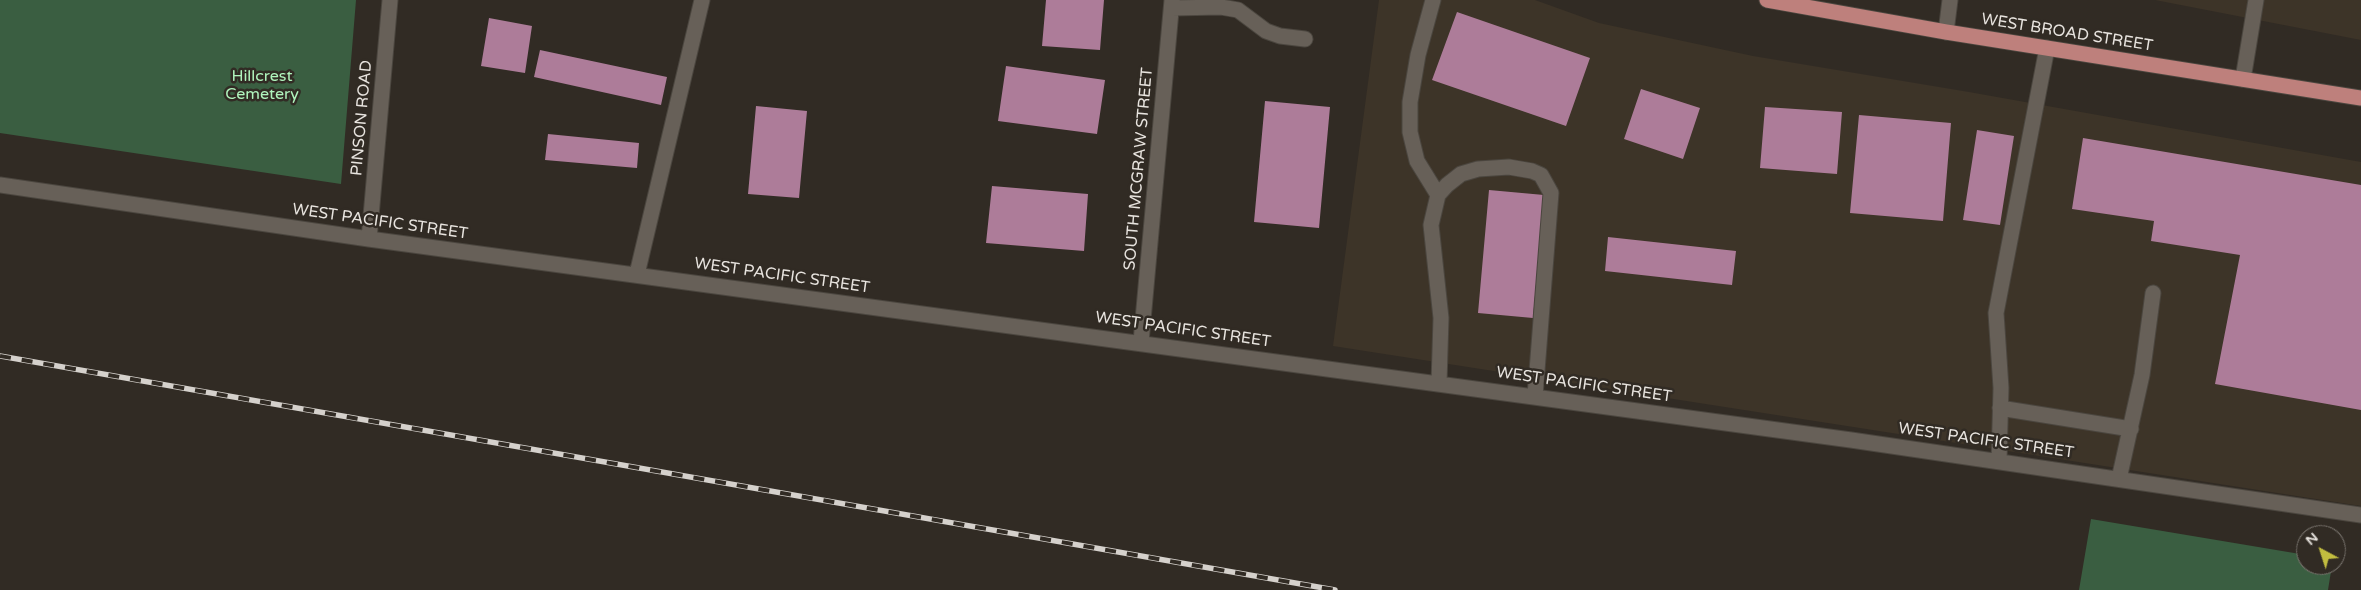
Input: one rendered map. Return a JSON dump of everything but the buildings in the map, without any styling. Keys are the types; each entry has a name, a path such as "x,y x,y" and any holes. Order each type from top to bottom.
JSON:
{"main road":[{"name":"WEST BROAD STREET","path":"1767,0 1946,32 2361,98"}],"street":[{"name":"PINSON ROAD","path":"369,239 390,0"},
{"path":"637,274 702,0"},
{"path":"1433,0 1416,64 1410,102 1410,132 1417,161 1438,195"},
{"path":"1946,32 1950,0"},
{"path":"2243,79 2256,0"},
{"path":"1172,4 1238,10 1266,31 1280,36 1305,39"},
{"name":"SOUTH MCGRAW STREET","path":"1141,342 1172,4"},
{"path":"1998,461 2001,388 1996,313 2047,48"},
{"path":"1439,383 1441,318 1432,225 1438,195 1460,174 1478,169 1509,167 1532,171 1540,175 1551,193 1535,396"},
{"name":"WEST PACIFIC STREET","path":"0,185 369,239 1535,396 2361,514"},
{"path":"2119,479 2142,375 2152,293"},
{"path":"2000,408 2131,429"}],"shaded area":[{"path":"1379,0 1535,0 1599,23 1753,56 1969,92 2361,162 2361,506 1333,346"},
{"path":"2155,0 2361,0 2361,40"}],"green space":[{"name":"Hillcrest Cemetery","path":"0,0 356,0 341,184 0,133"},
{"path":"2091,519 2296,553 2296,575 2330,575 2328,590 2079,590"}],"railway":[{"path":"0,356 1335,590"}]}
